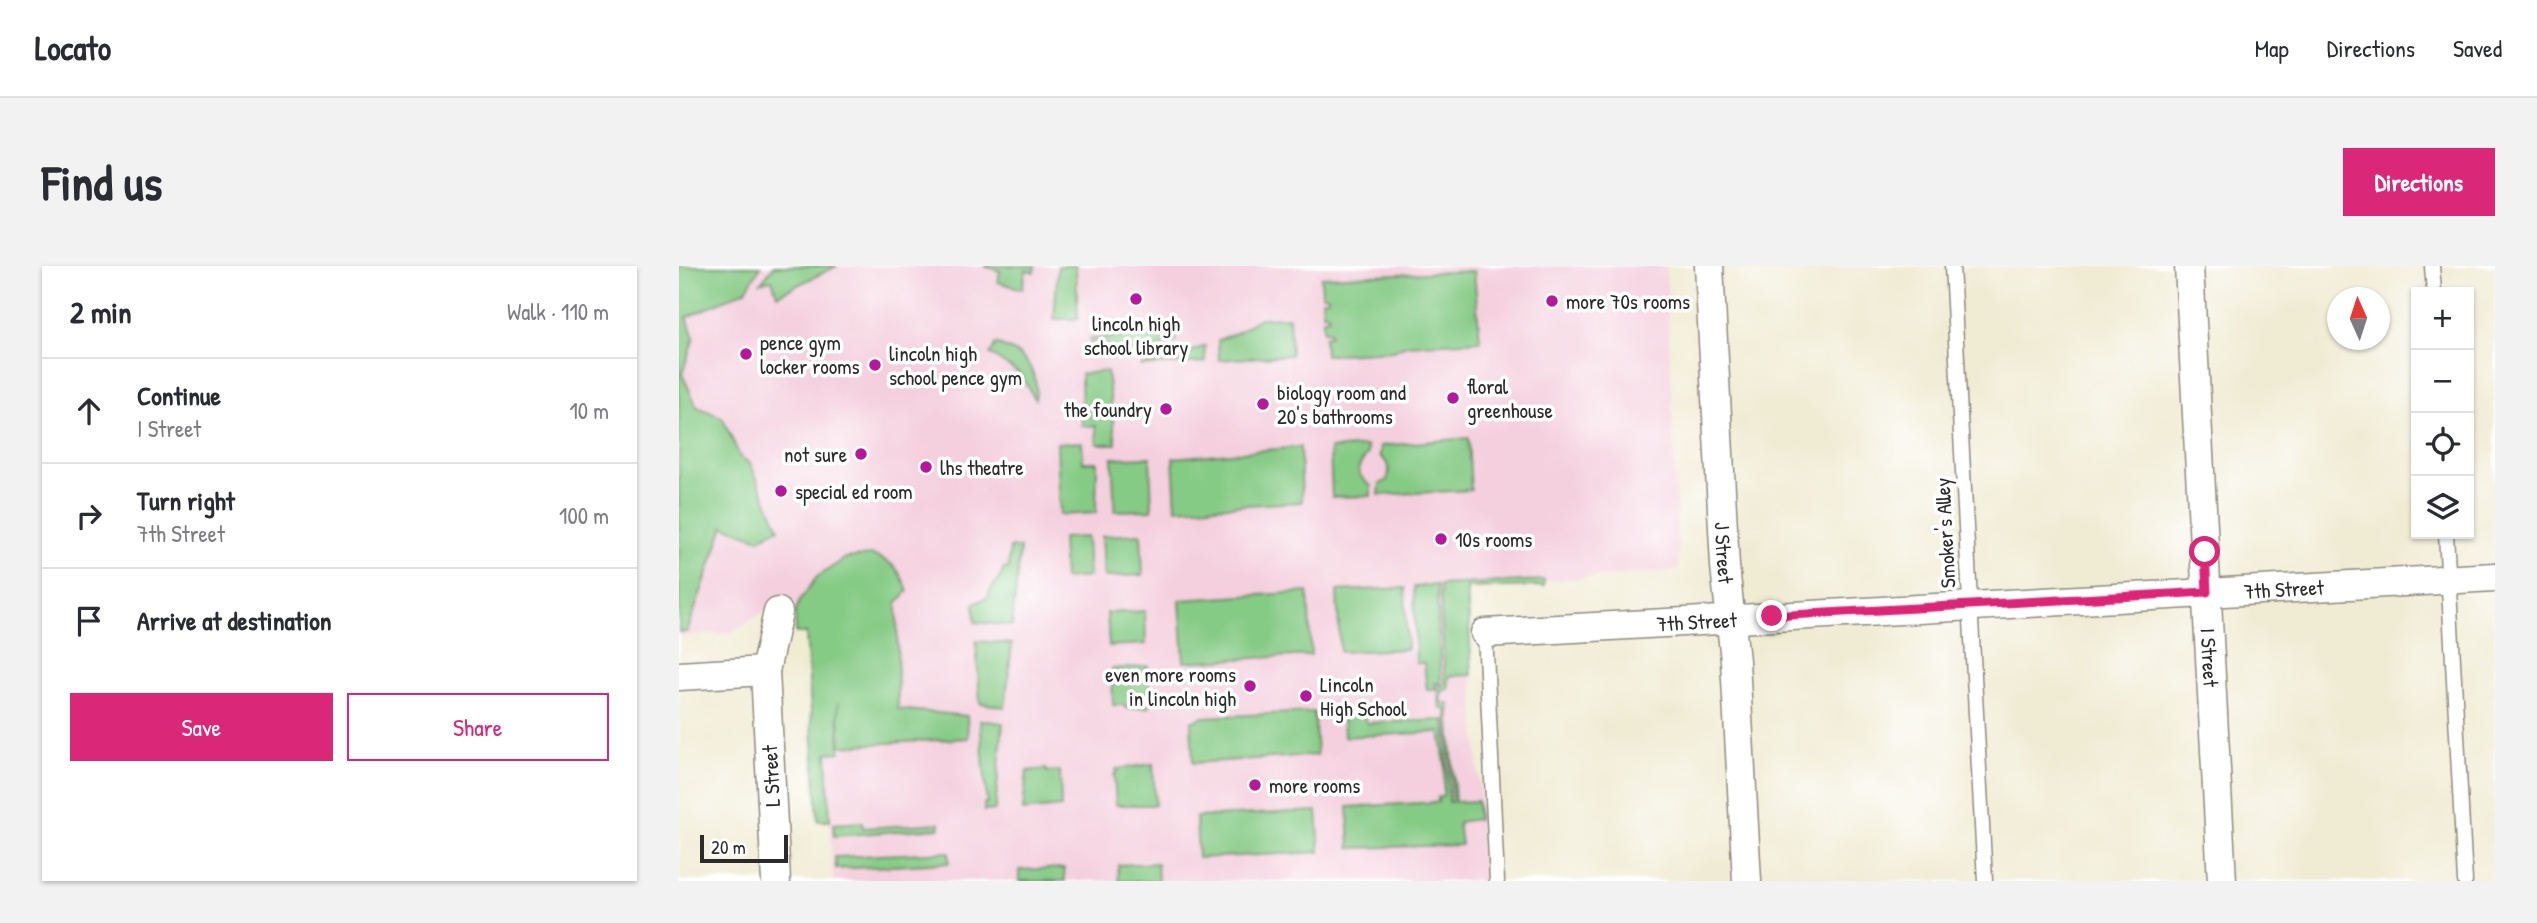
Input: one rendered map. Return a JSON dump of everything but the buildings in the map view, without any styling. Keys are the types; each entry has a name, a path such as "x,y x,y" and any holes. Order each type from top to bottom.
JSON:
{"street":[{"name":"J Street","path":"1709,266 1725,566 1735,661 1747,881"},
{"name":"I Street","path":"2189,266 2222,881"},
{"name":"7th Street","path":"1485,634 2495,577"},
{"name":"L Street","path":"776,881 765,671 778,612"},
{"path":"679,676 765,671"}],"lane":[{"name":"Smoker's Alley","path":"1952,266 1985,881"},
{"path":"2432,266 2434,287"},
{"path":"2447,539 2465,881"},
{"path":"1485,634 1497,881"}],"shaded area":[{"name":"Lincoln High School","path":"679,266 1666,266 1679,570 1467,588 1485,881 833,881 820,614 763,612 732,633 679,636"}],"green space":[{"path":"679,266 761,266 746,290 687,317 694,338 682,374 697,407 722,417 740,457 750,463 779,528 759,539 724,526 687,632 679,632"},
{"path":"774,266 837,266 777,295 772,280 761,282"},
{"path":"984,266 1035,266 1034,272 1026,270 1022,289 998,282 1000,271"},
{"path":"1058,266 1076,266 1078,319 1054,319"},
{"path":"1474,271 1480,341 1406,345 1393,351 1325,355 1324,337 1330,336 1329,332 1323,331 1323,319 1329,318 1328,314 1323,313 1322,299 1328,299 1328,296 1322,295 1321,277"},
{"path":"1289,317 1291,355 1219,360 1218,340 1236,333 1260,318"},
{"path":"1175,334 1176,342 1149,350 1102,357 1100,349 1091,348 1090,339"},
{"path":"996,344 1017,353 1026,361 1036,383 1035,399 1020,374 990,354"},
{"path":"1205,346 1205,362 1140,366 1177,357"},
{"path":"1107,371 1116,444 1097,444 1096,426 1082,426 1081,374"},
{"path":"1468,438 1471,490 1379,495 1380,484 1387,480 1389,473 1387,464 1380,456 1381,446"},
{"path":"1082,442 1083,462 1097,462 1096,513 1060,515 1057,443"},
{"path":"1367,446 1368,454 1359,471 1371,486 1371,496 1332,497 1330,449"},
{"path":"1300,447 1302,502 1176,509 1173,458"},
{"path":"1150,457 1152,510 1115,511 1112,458"},
{"path":"1141,534 1143,575 1104,577 1102,536"},
{"path":"1087,537 1089,577 1064,579 1062,538"},
{"path":"1010,548 1020,548 1012,626 975,622 974,604 988,597 1003,569 1008,569"},
{"path":"872,555 895,568 908,591 897,603 898,709 967,716 968,738 841,746 838,702 840,752 827,753 830,821 818,821 806,633 796,633 795,613 800,600 817,577 846,558"},
{"path":"1544,580 1544,586 1467,588 1472,675 1449,676 1449,689 1442,691 1442,703 1449,704 1455,802 1477,801 1478,819 1458,822 1461,845 1350,848 1348,807 1438,802 1438,797 1443,796 1445,764 1440,732 1344,737 1343,715 1365,713 1366,723 1445,720 1449,802 1452,802 1447,710 1440,708 1438,686 1445,684 1440,585"},
{"path":"1437,585 1441,683 1435,683 1436,690 1427,690 1424,663 1416,663 1414,587"},
{"path":"1405,588 1407,649 1340,652 1337,591"},
{"path":"1308,592 1311,655 1184,662 1180,600"},
{"path":"1145,611 1146,644 1109,646 1107,613"},
{"path":"976,641 1012,644 1005,707 980,703"},
{"path":"1148,666 1150,707 1125,708 1124,705 1113,705 1112,669"},
{"path":"1314,712 1317,755 1193,763 1191,722 1203,717"},
{"path":"980,720 1003,723 995,810 984,811 984,803 987,803"},
{"path":"1153,764 1155,805 1116,805 1116,769"},
{"path":"1046,769 1047,772 1060,771 1061,807 1023,811 1027,771"},
{"path":"1317,811 1320,852 1198,858 1196,817"},
{"path":"862,822 863,828 940,823 940,828 834,836 833,824"},
{"path":"949,852 949,863 836,869 835,857"},
{"path":"1157,863 1158,881 1119,881 1118,865"},
{"path":"1064,868 1065,881 1019,881 1019,870"}],"place":[{"name":"lincoln high school library","path":"1136,299"},
{"name":"more 70s rooms","path":"1552,301"},
{"name":"pence gym locker rooms","path":"746,354"},
{"name":"lincoln high school pence gym","path":"875,365"},
{"name":"floral greenhouse","path":"1453,398"},
{"name":"biology room and 20's bathrooms","path":"1263,404"},
{"name":"the foundry","path":"1166,409"},
{"name":"not sure","path":"861,454"},
{"name":"lhs theatre","path":"926,467"},
{"name":"special ed room","path":"781,491"},
{"name":"10s rooms","path":"1441,539"},
{"name":"even more rooms in lincoln high","path":"1250,686"},
{"name":"Lincoln High School","path":"1306,696"},
{"name":"more rooms","path":"1255,785"}],"route":[{"path":"1772,616 2207,592 2205,552"}]}
